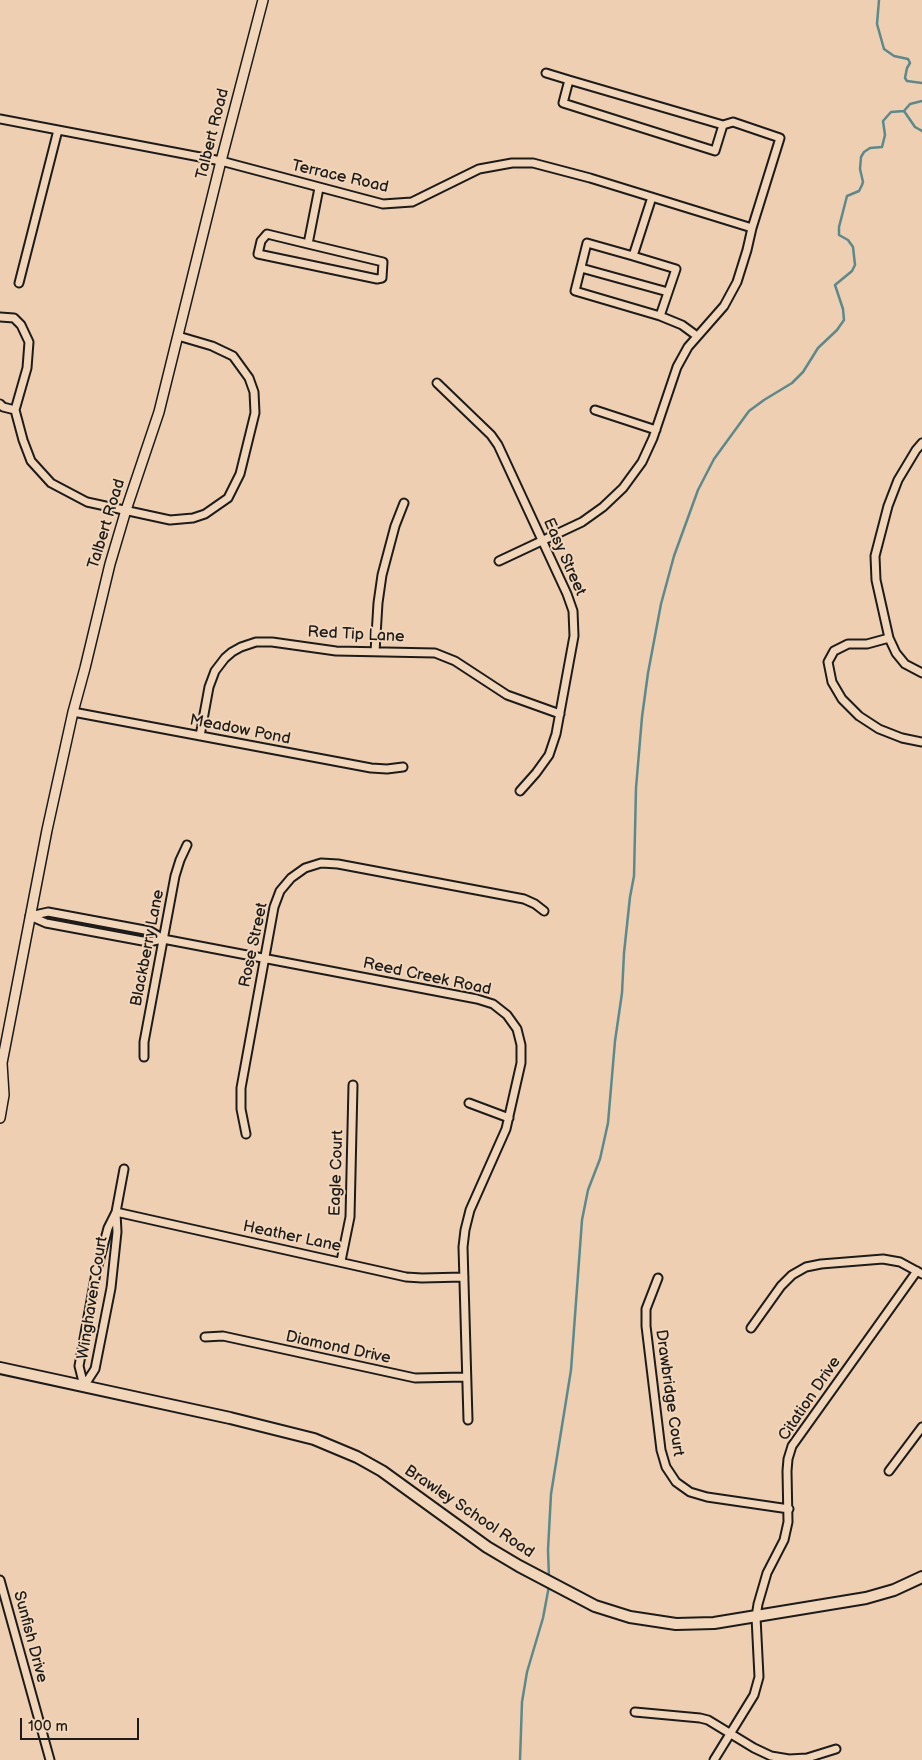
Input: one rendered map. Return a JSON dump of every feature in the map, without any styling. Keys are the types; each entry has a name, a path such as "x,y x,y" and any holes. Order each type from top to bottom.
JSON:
{"main road":[{"name":"Brawley School Road","path":"0,1368 277,1428 314,1439 382,1471 498,1553 596,1606 630,1617 676,1624 714,1623 866,1598 894,1590 922,1577"}],"street":[{"name":"Talbert Road","path":"0,1118 4,1095 1,1065 46,830 73,712 105,583 126,510 159,412 263,0"},
{"path":"500,561 582,522 603,507 623,488 642,462 656,430 676,367 688,347 724,306 738,282 752,228 780,138 733,122 723,125 546,73"},
{"path":"569,80 563,103 715,151 723,125"},
{"name":"Terrace Road","path":"0,119 221,161 383,204 412,202 479,169 512,163 533,163 590,178 752,228"},
{"path":"19,283 58,130"},
{"path":"308,244 319,188"},
{"path":"633,256 652,197"},
{"path":"267,234 308,244 383,262 382,278 377,279 258,254 261,240 267,234"},
{"path":"660,316 676,269 588,243 575,291 682,324 697,336"},
{"path":"581,268 668,292"},
{"path":"0,317 14,318 21,325 29,342 27,368 15,410 31,461 50,483 87,502 170,520 193,518 205,514 228,498 237,483 243,467 255,413 254,392 249,378 233,356 203,343 178,336"},
{"name":"Easy Street","path":"437,383 491,435 498,445 567,594 573,611 575,629 556,734 549,754 536,773 520,790"},
{"path":"0,404 3,407 15,410"},
{"path":"595,410 656,430"},
{"path":"922,443 898,480 888,506 875,556 876,580 889,638 896,653 905,664 922,673"},
{"path":"375,652 382,575 394,526 404,503"},
{"path":"889,638 868,644 848,644 834,651 828,662 832,682 842,699 859,716 878,729 902,738 922,742"},
{"name":"Red Tip Lane","path":"200,736 209,688 215,671 225,658 241,647 256,642 272,642 336,651 435,653 446,657 507,695 560,714"},
{"name":"Meadow Pond","path":"73,712 370,768 387,769 403,767"},
{"name":"Blackberry Lane","path":"144,1058 144,1042 175,876 187,845"},
{"name":"Rose Street","path":"246,1134 240,1104 241,1088 274,907 280,891 291,878 305,868 321,863 338,864 524,899 544,911"},
{"name":"Reed Creek Road","path":"30,916 48,912 150,931 163,939 477,998 494,1004 507,1015 517,1029 521,1045 521,1062 506,1129 470,1210 465,1230 464,1277 468,1420"},
{"name":"Reed Creek Road","path":"30,916 46,923 148,942 163,939"},
{"name":"Eagle Court","path":"341,1262 350,1217 353,1084"},
{"path":"470,1103 509,1118"},
{"name":"Winghaven Court","path":"84,1386 95,1369 111,1288 117,1232 116,1212 124,1169"},
{"name":"Heather Lane","path":"116,1212 414,1278 464,1277"},
{"name":"Winghaven Court","path":"84,1386 79,1366 80,1357 96,1273 108,1228 116,1212"},
{"path":"751,1328 781,1286 792,1275 806,1267 883,1259 900,1262 920,1273"},
{"name":"Citation Drive","path":"714,1760 754,1695 759,1677 756,1617 767,1574 784,1540 788,1522 787,1471 788,1458 792,1446 920,1273"},
{"name":"Drawbridge Court","path":"658,1278 646,1309 646,1326 661,1450 666,1467 676,1482 690,1492 708,1498 789,1509"},
{"name":"Diamond Drive","path":"205,1337 223,1336 415,1378 466,1377"},
{"path":"889,1470 922,1427"},
{"name":"Sunfish Drive","path":"0,1580 50,1760"},
{"path":"635,1712 700,1718 716,1724 754,1748 771,1756 789,1759 808,1758 836,1749"}],"waterway":[{"path":"879,0 877,24 884,49 894,56 908,59 910,63 905,78 907,81 922,83"},
{"path":"549,1578 548,1550 551,1494 571,1370 582,1220 588,1190 600,1159 608,1123 615,1041 622,993 624,953 634,876 636,788 642,717 661,604 674,556 698,490 714,459 749,411 792,383 803,372 818,348 837,330 844,320 843,309 835,285 852,271 855,265 853,247 848,240 839,235 839,227 847,196 859,191 862,185 860,169 861,157 864,152 870,148 882,147 885,135 883,121 891,112 904,111 910,104 922,101"},
{"path":"904,111 915,127 922,131"},
{"path":"520,1760 522,1702 527,1672 543,1618 549,1586"}]}
